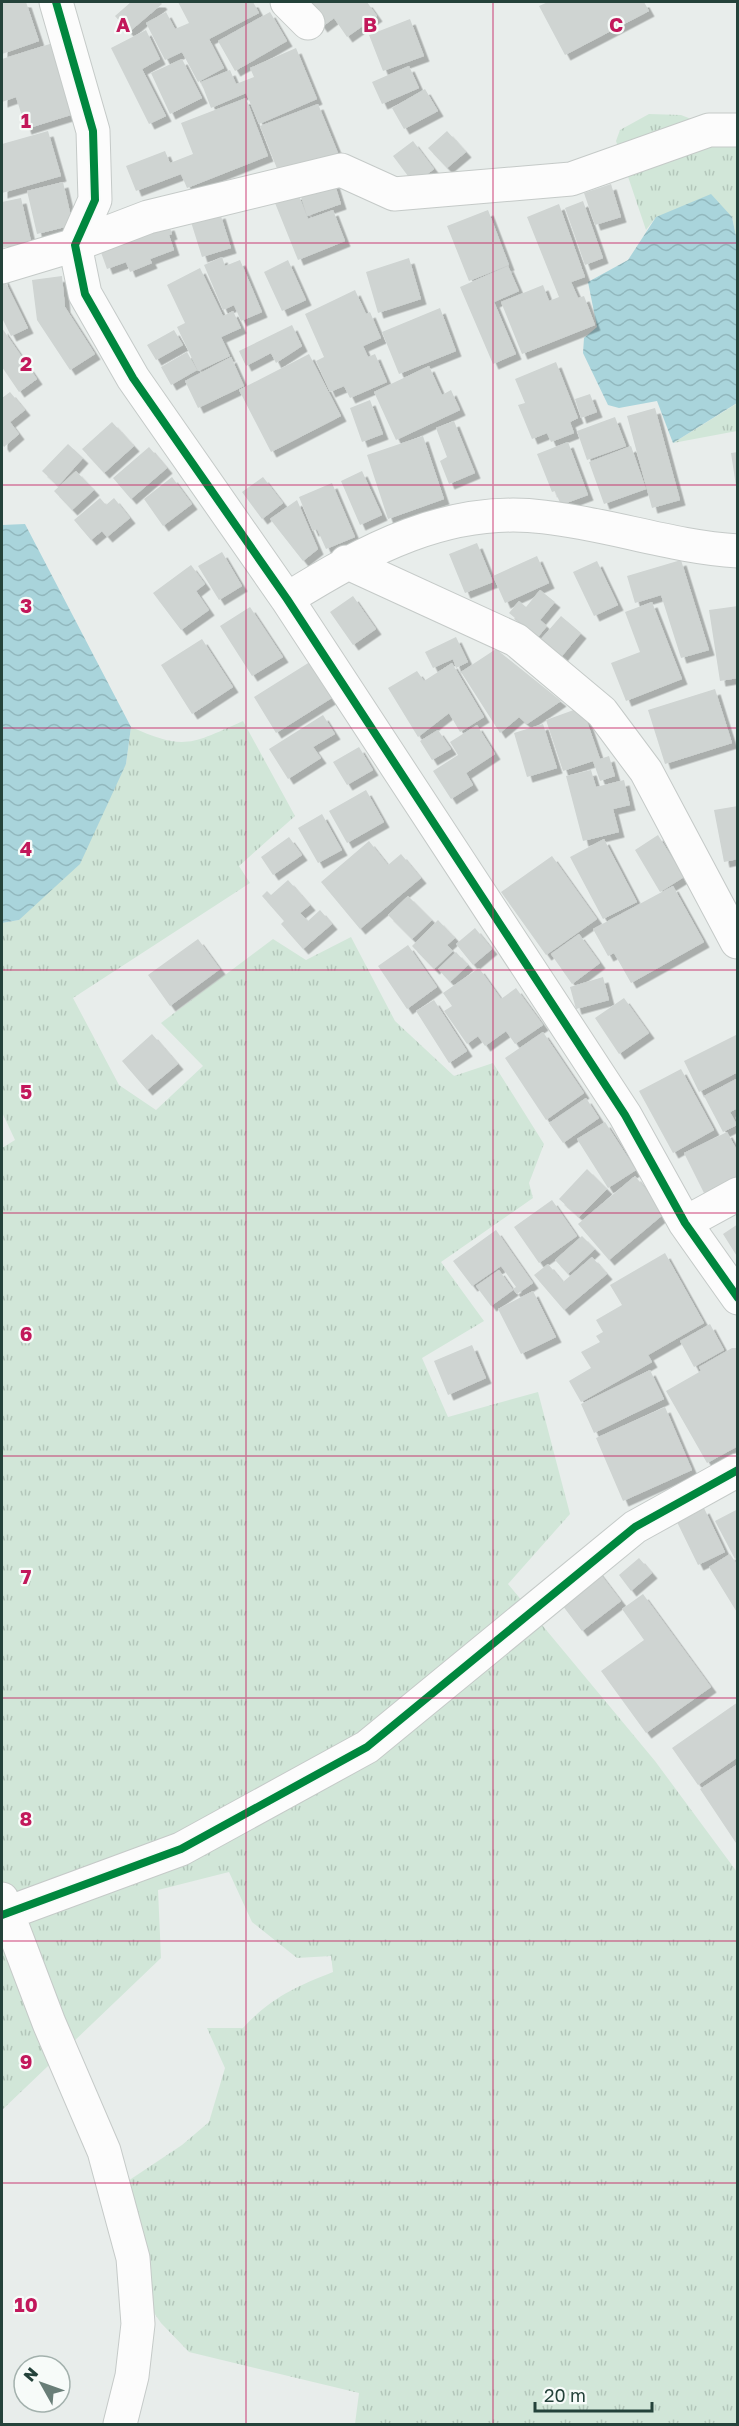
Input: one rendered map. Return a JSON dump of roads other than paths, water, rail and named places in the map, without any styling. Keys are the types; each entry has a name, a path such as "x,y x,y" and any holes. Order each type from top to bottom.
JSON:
{"street":[{"path":"56,2 93,131 95,200 75,245 85,294 134,378 287,599 625,1114 685,1223 738,1298"},
{"path":"2,267 75,245 148,217 341,170 394,194 571,179 709,130 738,130"},
{"path":"287,599 346,562 398,539 465,517 543,516 707,549 738,551"},
{"path":"346,562 516,640 602,712 646,771 737,942"},
{"path":"685,1223 738,1194"},
{"path":"120,2424 132,2376 138,2324 133,2258 104,2151 3,1909 182,1849 367,1747 635,1527 738,1470"}],"water":[{"path":"711,194 732,217 737,241 737,403 673,443 657,401 619,408 608,405 583,353 584,338 597,327 588,282 628,260 656,217"},
{"path":"25,524 131,727 126,764 80,864 19,920 2,923 2,525"}]}
